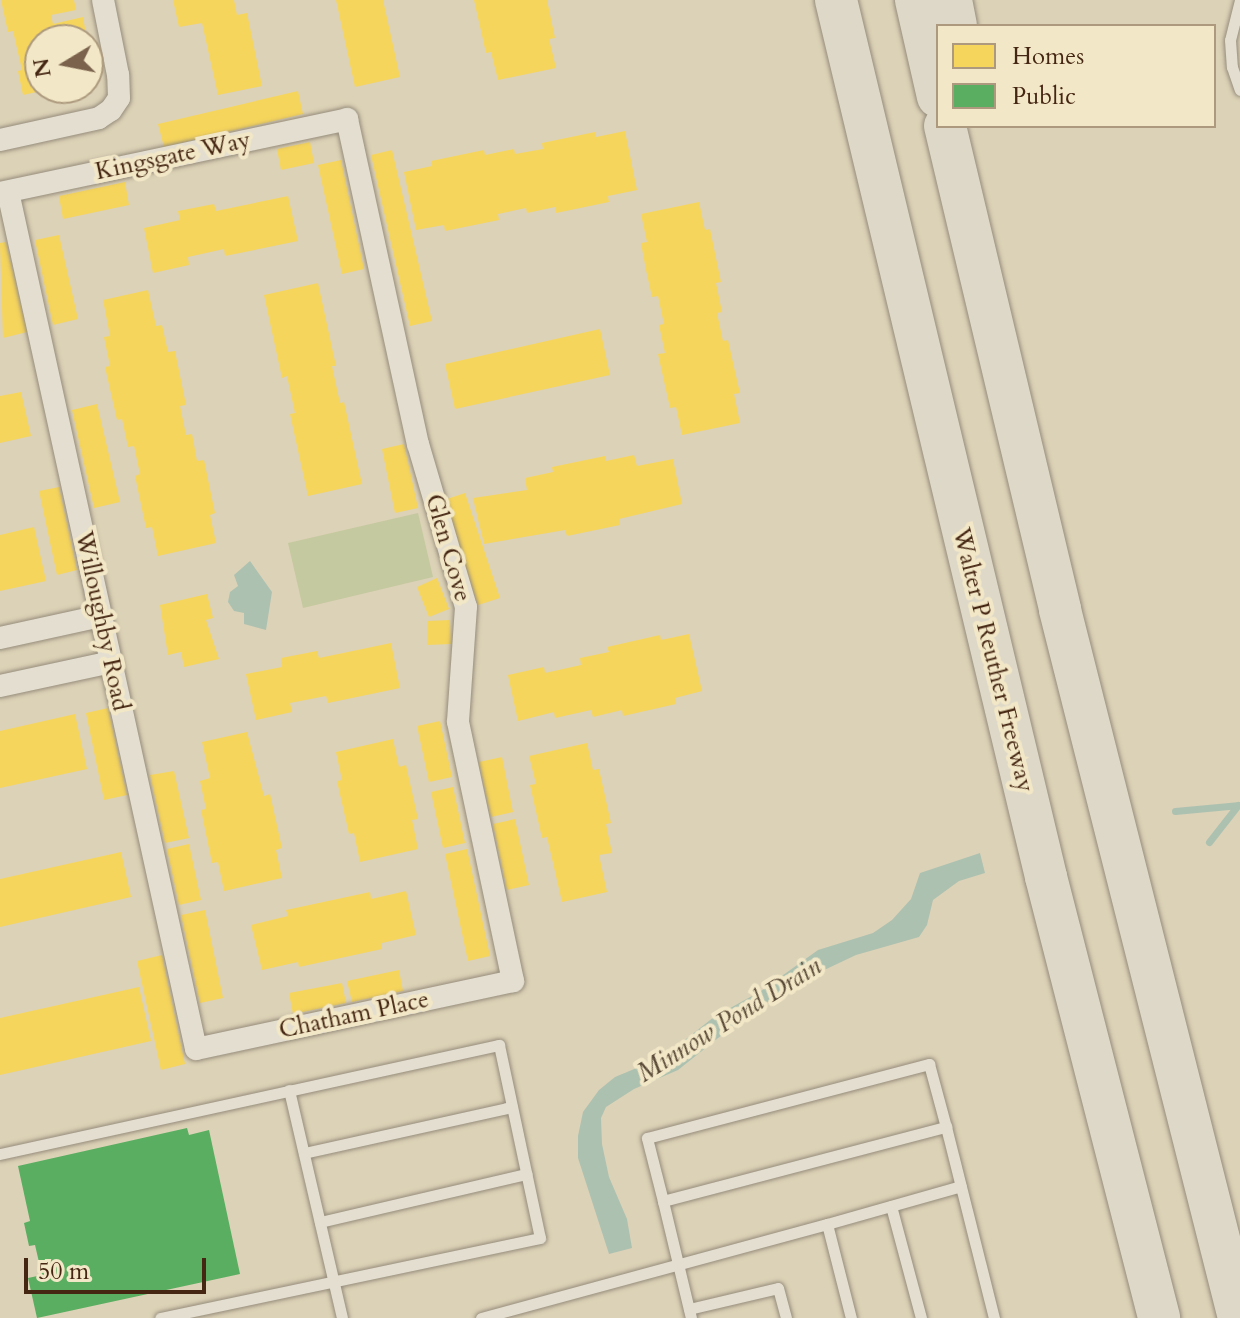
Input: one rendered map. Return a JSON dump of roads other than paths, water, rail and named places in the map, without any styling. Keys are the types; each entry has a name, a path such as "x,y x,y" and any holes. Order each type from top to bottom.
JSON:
{"highway":[{"path":"813,0 919,355"},
{"name":"Walter P Reuther Freeway","path":"836,0 1046,877 1159,1318"},
{"path":"916,0 936,88"},
{"path":"951,0 956,24"},
{"path":"945,128 1067,639 1239,1318"},
{"path":"971,128 985,301"}],"street":[{"path":"0,140 99,118 111,110 119,98 118,75 103,0"},
{"name":"Kingsgate Way","path":"4,192 347,119"},
{"name":"Glen Cove","path":"347,119 418,444 466,607 458,722 513,981"},
{"name":"Willoughby Road","path":"4,192 196,1049"},
{"path":"0,638 101,616"},
{"path":"0,686 111,662"},
{"name":"Chatham Place","path":"196,1049 513,981"}],"lane":[{"path":"1240,0 1230,40 1232,67 1240,90"},
{"path":"0,1154 499,1045 540,1238 160,1318"},
{"path":"786,1318 778,1288 690,1313 647,1138 929,1064 994,1318"},
{"path":"289,1090 342,1318"},
{"path":"304,1153 512,1107"},
{"path":"663,1201 946,1127"},
{"path":"320,1222 527,1174"},
{"path":"481,1318 961,1186"},
{"path":"891,1206 921,1318"},
{"path":"827,1224 851,1318"}],"water":[{"path":"250,561 272,592 266,630 244,624 244,613 234,611 228,602 230,592 238,586 234,575"},
{"path":"980,853 985,873 959,881 933,900 927,925 919,937 856,955 820,972 752,1011 678,1070 634,1089 606,1107 601,1118 602,1144 609,1177 627,1219 632,1248 609,1254 578,1158 583,1112 599,1090 615,1077 663,1057 714,1017 761,991 818,950 873,933 892,920 911,899 920,873"}],"waterway":[{"path":"1209,842 1238,805"},
{"name":"Minnow Pond Drain","path":"1175,811 1240,805"}]}
